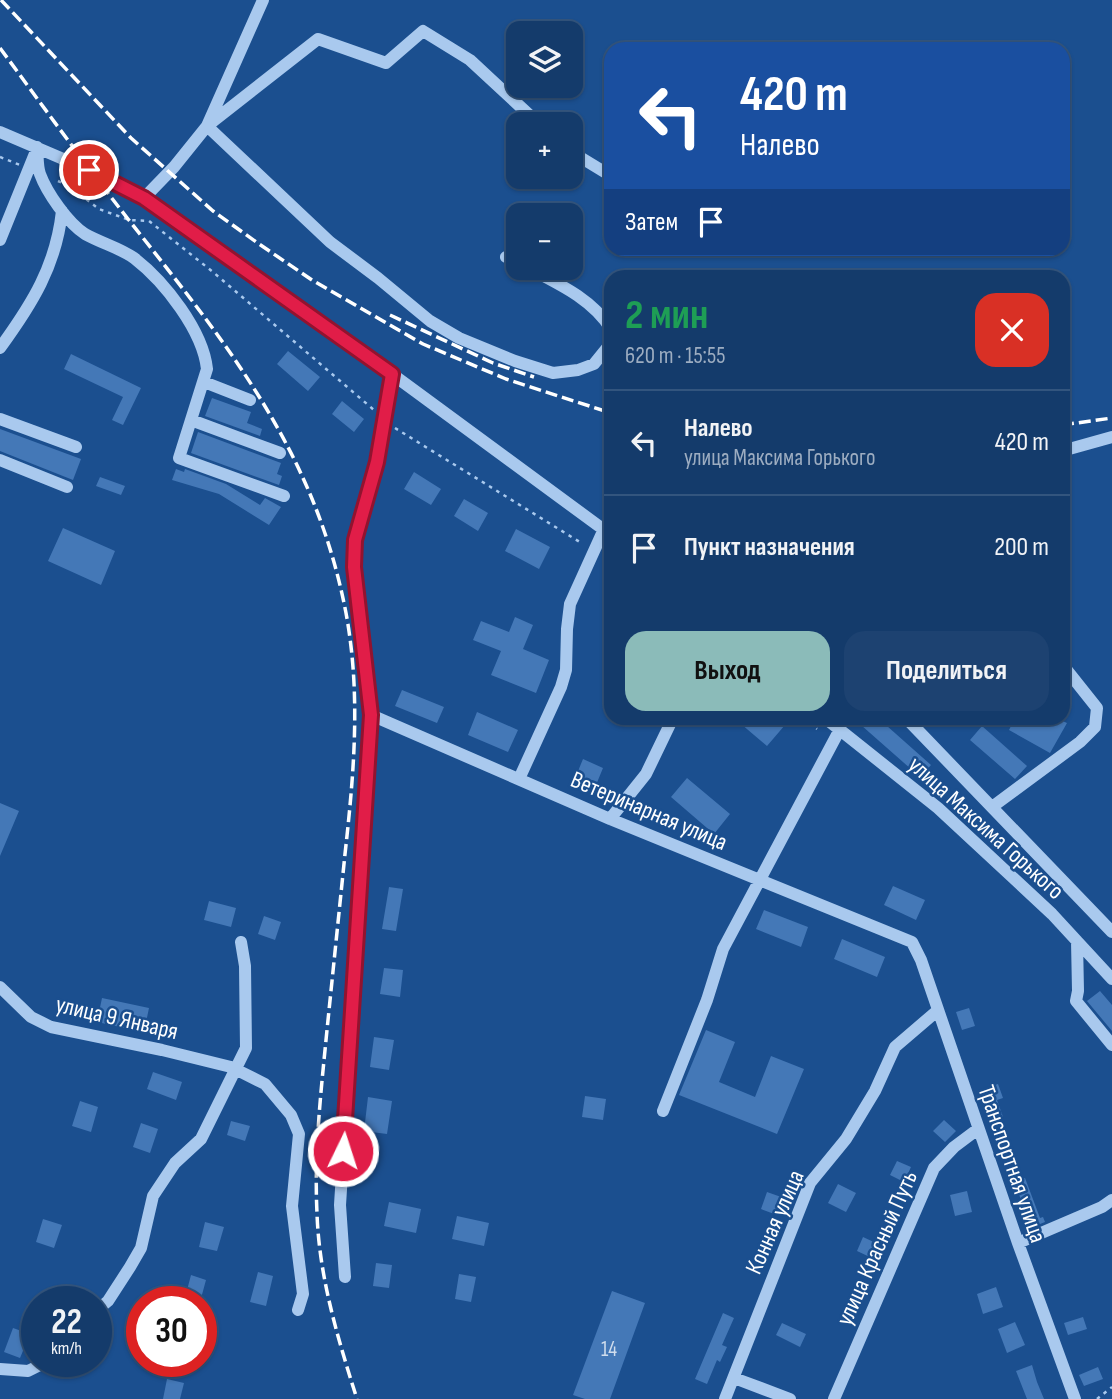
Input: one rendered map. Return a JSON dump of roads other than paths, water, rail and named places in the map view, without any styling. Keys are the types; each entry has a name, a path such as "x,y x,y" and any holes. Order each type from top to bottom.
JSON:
{"street":[{"path":"144,198 174,167 206,126 264,0"},
{"path":"206,126 318,38 386,63 423,31 470,60 526,112"},
{"path":"206,126 330,242 430,321 459,338 553,373 578,370 594,364 604,352"},
{"path":"0,132 89,170 144,198 392,374 604,530"},
{"path":"0,240 34,171 37,147"},
{"path":"583,159 604,172"},
{"path":"34,171 72,224 85,234 133,258 163,287 198,337 205,355 204,382 179,458 284,496"},
{"path":"0,347 22,319 53,259 62,212"},
{"path":"551,280 571,290 604,318"},
{"path":"345,1277 340,1205 371,715 354,567 355,540 377,462 392,374"},
{"path":"204,382 250,400"},
{"path":"0,419 76,447"},
{"path":"191,420 280,453"},
{"path":"1070,449 1112,437"},
{"path":"0,460 67,487"},
{"path":"519,779 564,678 570,604 593,551 604,536"},
{"path":"992,807 1080,742 1095,727 1097,708 1070,674"},
{"name":"Ветеринарная улица","path":"371,715 610,819 912,942"},
{"path":"610,819 646,775 670,725"},
{"name":"улица Максима Горького","path":"833,725 938,808 1052,914 1112,979"},
{"path":"913,725 1112,932"},
{"path":"663,1111 707,1000 723,949 839,731"},
{"path":"1077,941 1076,1001 1112,1045"},
{"path":"112,1295 141,1248 153,1196 175,1163 201,1139 246,1048 245,966 241,942"},
{"name":"Транспортная улица","path":"912,942 921,960 978,1129 1075,1399"},
{"name":"улица 9 Января","path":"0,987 31,1017 51,1027 162,1050 236,1070 265,1084 291,1115 299,1134 292,1206 303,1294 298,1310"},
{"name":"Конная улица","path":"725,1399 810,1183 846,1139 874,1091 895,1047 937,1011"},
{"name":"улица Красный Путь","path":"834,1399 934,1168 954,1147 978,1129"},
{"path":"1018,1243 1102,1208 1112,1200"},
{"path":"0,1368 21,1370"},
{"path":"734,1378 790,1399"}],"railway":[{"path":"1,0 131,138 213,211 259,244 312,280 423,344 506,379 604,411"},
{"path":"0,48 232,356 290,450 313,501 332,555 351,643 355,703 351,794 320,1099 316,1167 317,1213 321,1261 337,1331 357,1399"},
{"path":"390,315 493,363 534,377"},
{"path":"1070,424 1112,418"}]}
